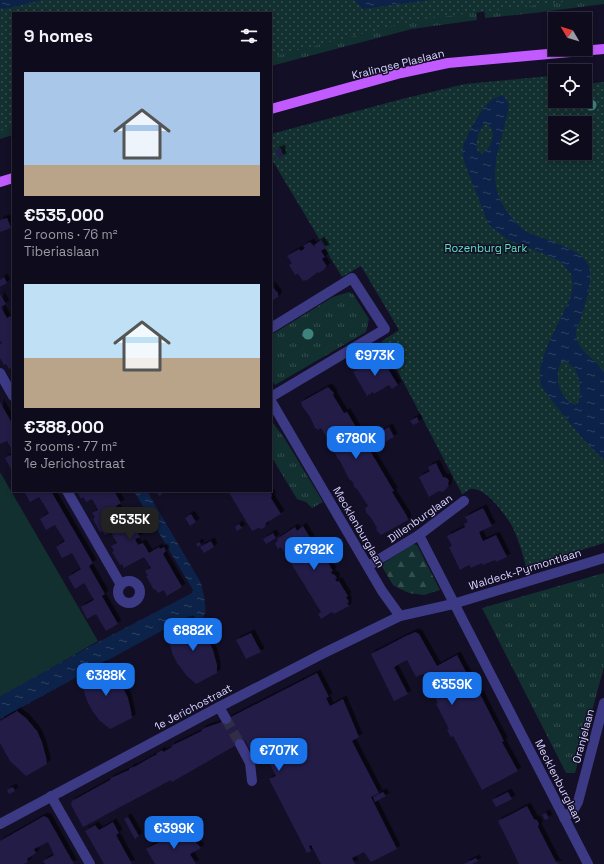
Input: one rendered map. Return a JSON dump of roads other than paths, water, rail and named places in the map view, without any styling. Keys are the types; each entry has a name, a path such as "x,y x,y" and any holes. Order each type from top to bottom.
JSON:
{"main road":[{"name":"Kralingse Plaslaan","path":"272,109 401,73 448,63 604,49"},
{"path":"0,182 12,178"}],"street":[{"path":"272,327 352,278 384,329 272,396"},
{"path":"0,373 12,394"},
{"name":"Mecklenburglaan","path":"272,403 382,591 400,616"},
{"path":"68,492 121,585"},
{"name":"Dillenburglaan","path":"368,566 419,535 464,501"},
{"name":"Mecklenburglaan","path":"419,535 453,604 588,864"},
{"name":"Waldeck-Pyrmontlaan","path":"453,604 604,558"},
{"path":"400,616 453,604"},
{"name":"1e Jerichostraat","path":"0,824 219,707 400,616"},
{"name":"Oranjelaan","path":"564,818 574,809 578,802 604,703"},
{"path":"219,707 226,719"},
{"path":"240,744 250,763 252,781"},
{"path":"51,796 90,864"}],"water":[{"path":"0,0 42,0 5,9 0,8"},
{"path":"354,0 430,0 363,9"},
{"path":"503,95 509,104 495,171 499,197 506,210 515,222 527,232 571,249 579,254 586,260 590,270 590,285 576,333 577,341 580,346 597,363 604,373 604,460 583,439 541,386 541,363 549,342 570,299 573,285 571,274 561,262 507,239 489,225 465,164 462,153 464,143 484,107 493,99","holes":["485,123 492,130 493,134 489,147 482,154 477,150 477,143 479,132","562,361 573,367 579,378 579,398 578,403 575,405 569,402 561,392 559,386 558,373 559,366"]},
{"path":"135,492 148,492 201,583 205,602 204,616 201,620 196,622 187,617 0,719 0,696 192,593 193,590"}],"tunnel":[{"path":"226,719 240,744"}],"park label":[{"name":"Rozenburg Park","path":"486,248"}]}
